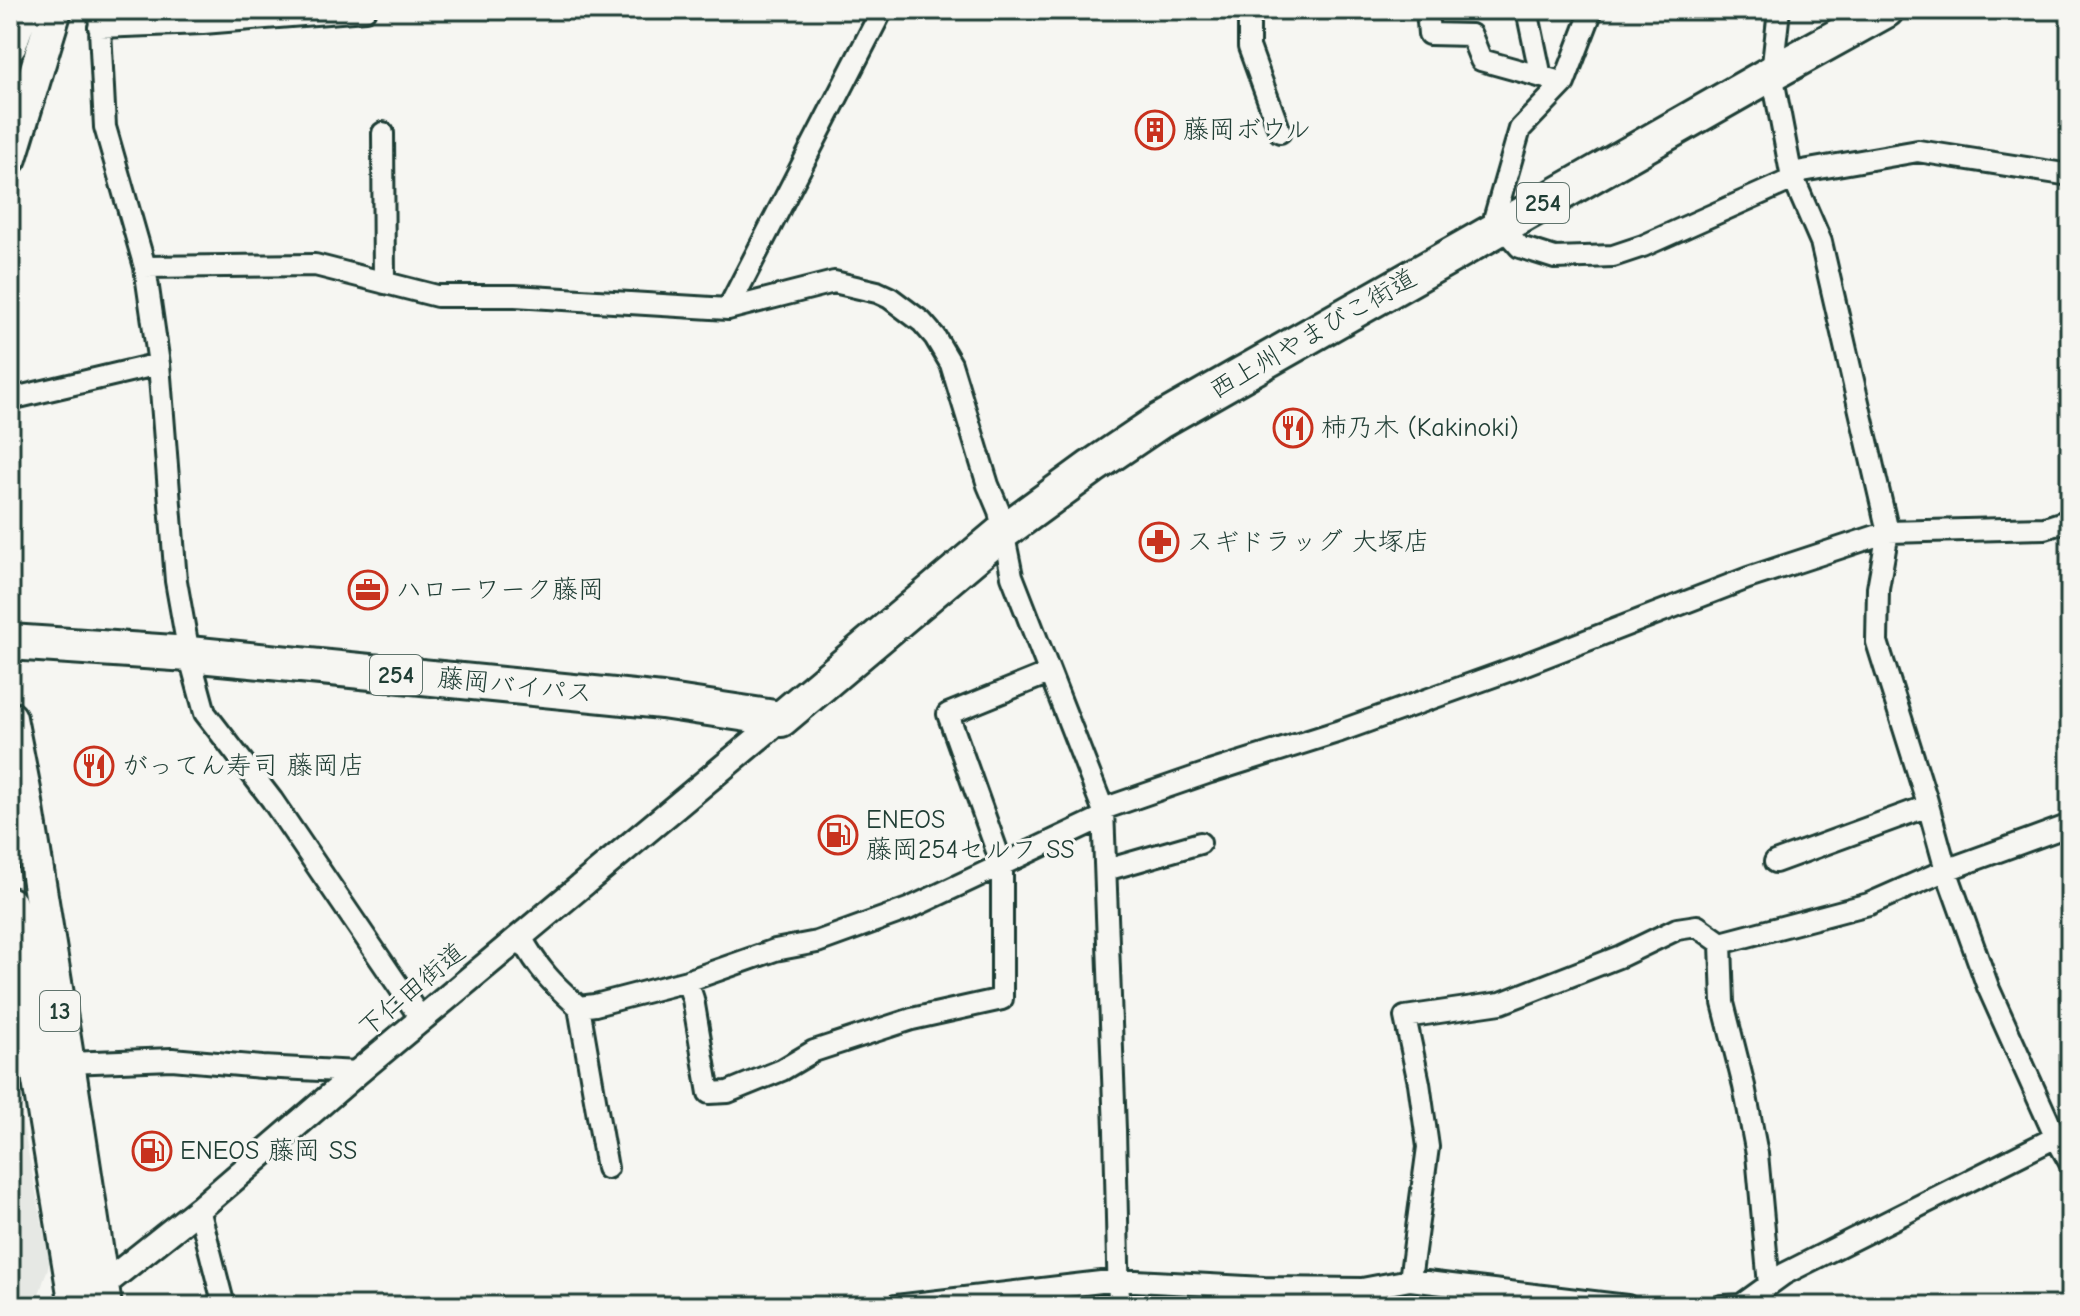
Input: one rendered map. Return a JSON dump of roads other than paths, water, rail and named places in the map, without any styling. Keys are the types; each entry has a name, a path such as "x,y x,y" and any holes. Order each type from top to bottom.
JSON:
{"highway":[{"name":"西上州やまびこ街道","path":"781,719 1003,532 1160,421 1886,10"},
{"name":"藤岡バイパス","path":"10,642 189,654 662,701 781,719"}],"main road":[{"path":"10,45 22,10"},
{"path":"10,158 55,10"},
{"name":"13","path":"10,718 68,1063 91,1301"},
{"name":"13","path":"10,904 91,1301"}],"street":[{"path":"365,10 203,23 99,18 105,127 145,267 159,364 176,581 189,654 205,713 272,800 421,1019"},
{"path":"728,309 882,10"},
{"path":"1249,10 1249,47 1280,132"},
{"path":"1427,10 1429,34 1471,35 1481,60 1564,83"},
{"path":"1527,10 1541,77"},
{"path":"1592,10 1564,83 1520,129 1495,216 1520,247 1555,258 1613,256 1643,246 1792,176 1918,151 2070,175"},
{"path":"1779,10 1772,73 1792,176 1821,242 1888,532 1878,588 1877,642 1946,870 1988,987 2062,1133 2070,1163"},
{"path":"383,133 384,283"},
{"path":"145,267 315,265 437,296 515,296 728,309 834,282 877,292 922,322 951,364 999,511 1012,576 1103,813 1119,1306"},
{"path":"10,399 159,364"},
{"path":"579,1007 687,981 775,950 817,942 908,909 1103,813 1210,772 1340,731 1513,669 1748,578 1888,532 2045,528 2070,520"},
{"path":"687,981 693,999 709,1093 728,1092 782,1070 814,1051 912,1019 1002,999 1002,865 948,714 1049,673"},
{"name":"下仁田街道","path":"91,1301 358,1072 781,719"},
{"path":"1775,862 1928,806"},
{"path":"1721,943 1869,904 1946,870 2070,825"},
{"path":"1106,870 1200,843"},
{"path":"1410,1280 1428,1147 1405,1017 1501,1003 1608,962 1677,929 1697,926 1721,943"},
{"path":"521,937 548,980 579,1007 607,1168"},
{"path":"1721,943 1723,1003 1757,1154 1769,1285"},
{"path":"68,1063 172,1059 358,1072"},
{"path":"1735,1306 1784,1274 2062,1133"},
{"path":"199,1209 224,1306"},
{"path":"896,1306 1118,1280 1348,1289 1410,1280 1479,1297 1627,1306"}],"place":[{"name":"藤岡ボウル","path":"1155,130"},
{"name":"柿乃木 (Kakinoki)","path":"1293,428"},
{"name":"スギドラッグ 大塚店","path":"1159,542"},
{"name":"ハローワーク藤岡","path":"368,590"},
{"name":"がってん寿司 藤岡店","path":"94,766"},
{"name":"ENEOS 藤岡254セルフ SS","path":"838,835"},
{"name":"ENEOS 藤岡 SS","path":"152,1151"}]}
